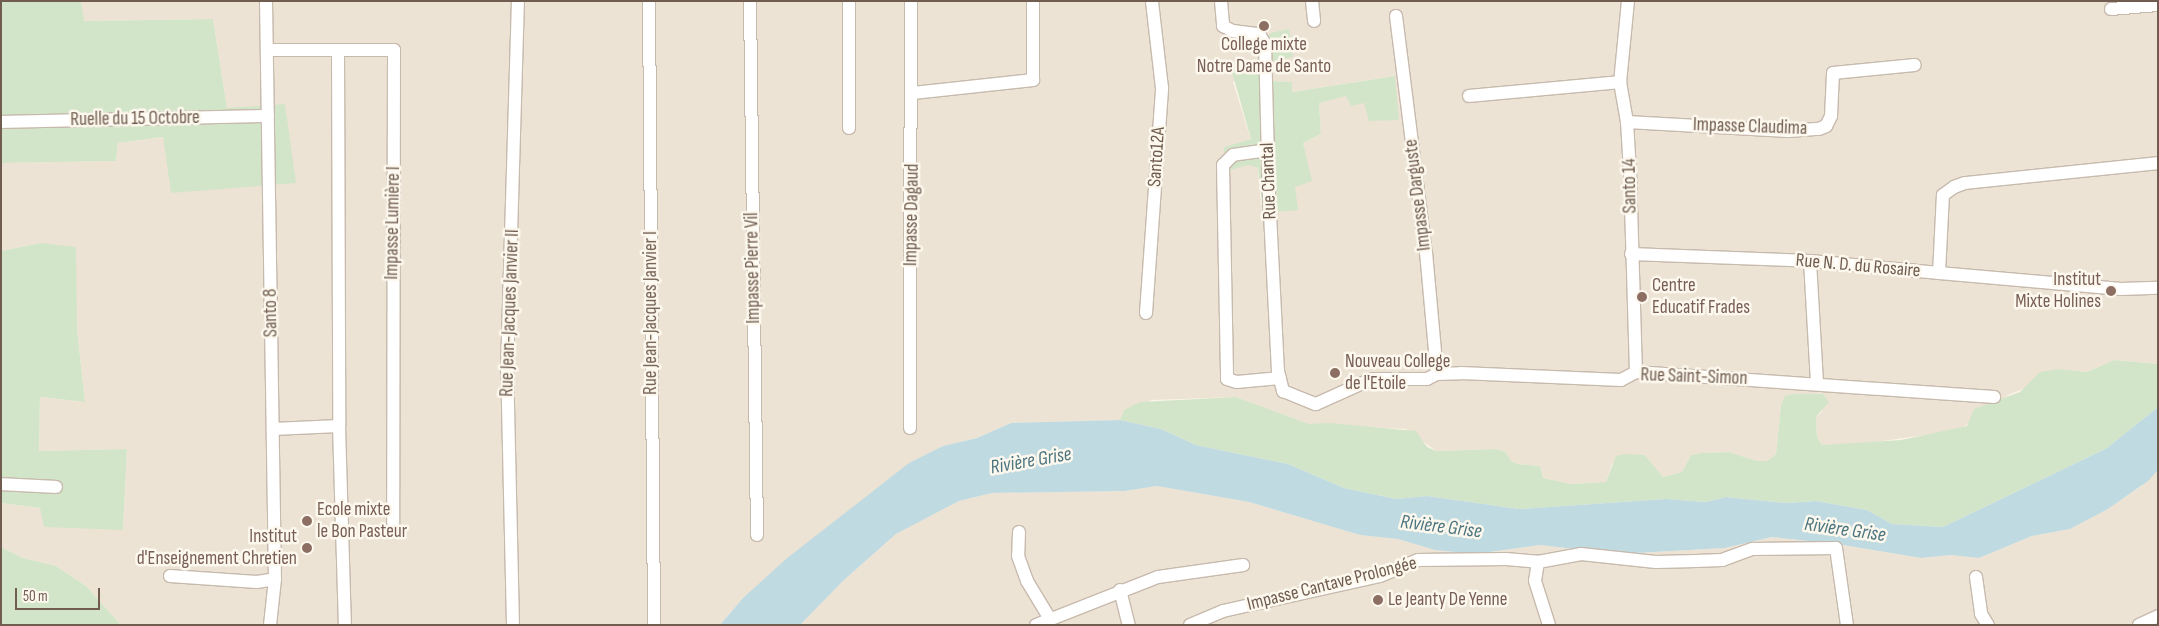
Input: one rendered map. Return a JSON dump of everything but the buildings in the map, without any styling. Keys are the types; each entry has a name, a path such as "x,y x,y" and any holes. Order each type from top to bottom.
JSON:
{"street":[{"name":"Santo 8","path":"266,1 275,579 270,625"},
{"name":"Rue Jean-Jacques Janvier II","path":"513,625 507,370 518,1"},
{"name":"Rue Jean-Jacques Janvier I","path":"649,1 654,625"},
{"name":"Impasse Pierre Vil","path":"750,1 757,534"},
{"path":"849,1 849,128"},
{"name":"Impasse Dagaud","path":"910,428 912,1"},
{"path":"913,93 1033,80 1033,1"},
{"name":"Santo12A","path":"1146,313 1162,88 1152,1"},
{"name":"Rue Chantal","path":"1221,1 1224,26 1233,31 1259,34 1265,44 1268,150 1280,378 1283,391"},
{"path":"1312,1 1314,21"},
{"name":"Santo 14","path":"1628,1 1620,82 1627,122 1636,372"},
{"path":"2111,9 2158,5"},
{"name":"Impasse Darguste","path":"1396,16 1426,252 1437,374"},
{"name":"Impasse Lumière I","path":"267,50 394,50 393,523"},
{"path":"338,50 339,426 345,625"},
{"name":"Impasse Claudima","path":"1627,122 1788,131 1819,130 1826,126 1831,116 1833,73 1915,65"},
{"path":"1469,96 1620,82"},
{"name":"Ruelle du 15 Octobre","path":"1,122 268,116"},
{"path":"1268,150 1228,157 1223,165 1227,379 1237,382 1280,378"},
{"name":"Rue N. D. du Rosaire","path":"1631,254 1810,261 1939,273 1943,195 1954,188 1965,183 2158,163"},
{"path":"1810,261 1816,383"},
{"path":"1939,273 2121,289 2158,288"},
{"name":"Rue Saint-Simon","path":"1283,391 1316,404 1372,380 1427,379 1437,374 1621,380 1636,372 1816,383 1994,397"},
{"path":"272,429 339,426"},
{"path":"1,484 56,487"},
{"path":"1019,532 1018,556 1027,581 1050,619"},
{"name":"Impasse Cantave Prolongée","path":"1190,625 1222,611 1380,576 1418,560 1506,559 1538,562 1581,554 1656,562 1696,562 1722,560 1752,549 1836,548 1847,625"},
{"path":"1538,562 1535,581 1549,625"},
{"path":"1036,625 1120,590 1158,577 1243,565"},
{"path":"170,576 257,582 275,579"},
{"path":"1976,577 1981,614 1988,625"},
{"path":"1120,590 1129,625"},
{"path":"2139,625 2158,616"}],"shaded area":[{"path":"81,1 2158,1 2158,364 2114,360 2087,372 2059,369 2034,379 2028,387 2010,394 1959,430 1862,444 1822,445 1817,437 1816,417 1823,411 1804,395 1794,394 1781,405 1776,454 1767,461 1757,461 1729,452 1701,453 1691,455 1682,472 1663,477 1645,455 1612,464 1606,482 1571,484 1543,478 1540,466 1518,464 1511,461 1506,452 1496,449 1436,451 1406,429 1309,424 1236,397 1152,400 1124,410 1120,420 1011,423 977,438 943,446 743,598 720,625 121,625 86,586 56,566 23,558 1,547 1,503 40,508 123,530 127,449 39,451 40,397 85,402 77,329 41,243 1,251 1,163 116,161 118,143 164,137 227,108 213,19 83,21","holes":["1289,29 1273,61 1273,81 1292,82 1291,92 1395,76 1319,103 1321,134 1303,143 1306,162 1295,187 1261,205 1258,168 1224,147 1251,140 1233,82 1258,61 1273,32"]},
{"path":"2158,470 2158,625 800,625 844,580 896,534 959,501 992,493 1125,491 1157,486 1249,502 1360,535 1398,539 1435,550 1474,554 1540,545 1618,554 1725,548 1772,537 1837,544 1921,558 1951,555 1979,558 2032,536 2070,529 2108,509 2140,487"}],"green space":[{"path":"1,1 81,1 84,21 213,19 227,108 285,104 296,183 171,193 163,137 118,143 116,161 1,163"},
{"path":"1289,29 1293,57 1273,61 1273,81 1292,82 1292,92 1395,76 1399,120 1369,121 1364,103 1351,106 1346,96 1319,103 1321,134 1303,143 1312,181 1295,187 1298,210 1263,213 1258,168 1249,165 1229,170 1224,154 1224,147 1251,139 1232,72 1241,65 1251,67 1258,61 1256,44 1273,32"},
{"path":"41,243 76,247 77,329 85,402 40,397 39,451 127,449 123,530 44,527 40,508 1,503 1,251"},
{"path":"2114,360 2158,364 2158,407 2107,448 1943,527 1892,524 1867,510 1816,501 1786,503 1726,497 1706,502 1666,499 1519,509 1427,496 1396,499 1344,488 1288,464 1196,445 1161,429 1120,420 1124,410 1140,402 1236,397 1309,424 1329,423 1416,431 1427,447 1436,451 1496,449 1506,452 1511,461 1518,464 1540,466 1543,478 1571,484 1606,482 1616,456 1626,454 1645,455 1663,477 1682,472 1691,455 1701,453 1729,452 1757,461 1767,461 1776,454 1781,405 1785,396 1794,394 1823,394 1829,402 1816,417 1817,437 1822,445 1901,440 1967,426 1974,409 2020,392 2040,372 2059,369 2087,372"},
{"path":"1,547 23,558 56,566 86,586 121,625 1,625"}],"water":[{"name":"Rivière Grise","path":"2158,407 2158,470 2148,481 2108,509 2070,529 2032,536 1979,558 1951,555 1921,558 1837,544 1772,537 1725,548 1618,554 1540,545 1474,554 1435,550 1398,539 1360,535 1249,502 1157,486 1125,491 992,493 959,501 896,534 844,580 800,625 720,625 743,598 786,559 909,463 943,446 977,438 1011,423 1120,420 1161,429 1196,445 1288,464 1344,488 1396,499 1427,496 1519,509 1666,499 1706,502 1726,497 1786,503 1816,501 1867,510 1892,524 1943,527 2107,448"}],"place":[{"name":"College mixte Notre Dame de Santo","path":"1264,26"},
{"name":"Institut Mixte Holines","path":"2111,291"},
{"name":"Centre Educatif Frades","path":"1642,297"},
{"name":"Nouveau College de l'Etoile","path":"1335,373"},
{"name":"Ecole mixte le Bon Pasteur","path":"307,521"},
{"name":"Institut d'Enseignement Chretien","path":"307,548"},
{"name":"Le Jeanty De Yenne","path":"1378,600"}]}
